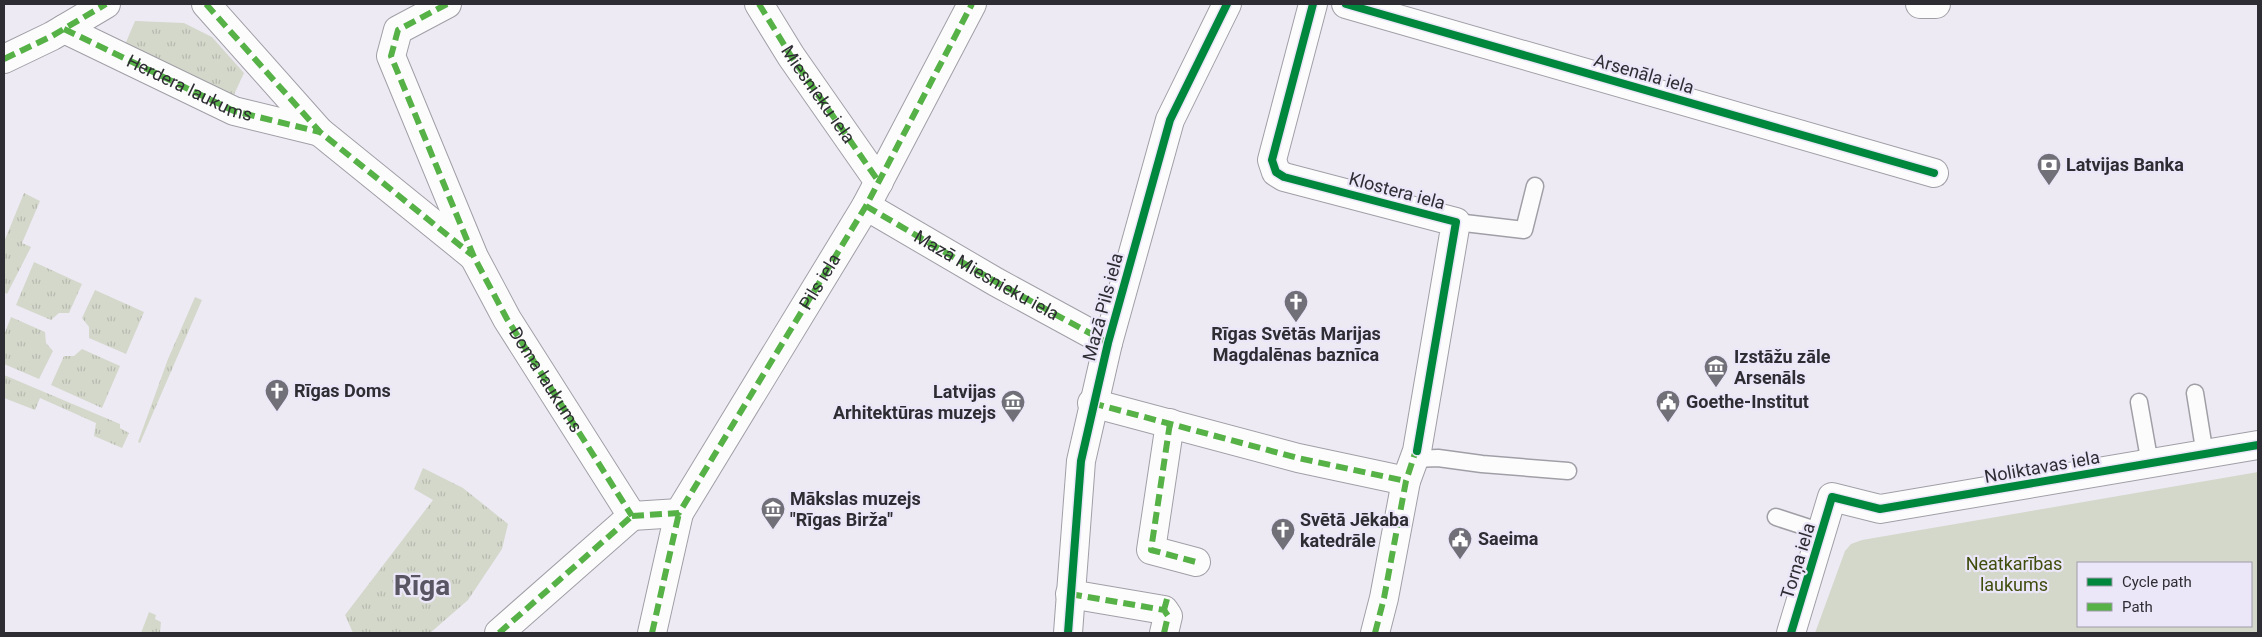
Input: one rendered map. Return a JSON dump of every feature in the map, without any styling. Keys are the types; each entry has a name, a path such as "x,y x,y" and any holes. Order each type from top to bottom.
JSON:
{"street":[{"path":"4,59 64,29 106,4"},
{"name":"Herdera laukums","path":"206,4 320,132 474,257"},
{"name":"Doma laukums","path":"447,4 398,30 391,56 474,257 507,318 632,516"},
{"name":"Miesnieku iela","path":"759,4 791,56 879,182"},
{"name":"Pils iela","path":"679,513 718,452 866,206 972,4"},
{"name":"Mazā Pils iela","path":"1068,633 1081,461 1092,403 1170,120 1227,4"},
{"name":"Klostera iela","path":"1313,4 1272,160 1276,172 1284,177 1456,222 1412,464 1376,633"},
{"name":"Arsenāla iela","path":"1346,4 1934,173"},
{"path":"1920,4 1936,4"},
{"name":"Herdera laukums","path":"64,29 234,111 320,132"},
{"name":"Mazā Miesnieku iela","path":"866,206 996,282 1108,343"},
{"path":"1092,403 1298,458 1412,464"},
{"path":"1170,423 1150,550 1196,562"},
{"name":"Noliktavas iela","path":"1832,497 1880,510 2258,446"},
{"name":"Torņa iela","path":"1791,633 1832,497"},
{"path":"499,633 632,516 679,513 652,633"},
{"path":"1070,594 1164,610 1168,616 1164,633"}],"lane":[{"path":"1456,222 1524,230 1536,186"},
{"path":"2195,392 2205,455"},
{"path":"2139,402 2150,464"},
{"path":"1412,464 1438,458 1482,464 1568,471"},
{"path":"1776,518 1822,532"}],"green space":[{"path":"135,21 184,23 212,37 244,73 232,99 124,47"},
{"path":"24,193 40,201 22,243 31,247 7,294 4,292 4,242"},
{"path":"34,262 82,284 69,313 59,313 51,320 16,305"},
{"path":"95,290 144,312 126,354 89,338 89,327 82,318"},
{"path":"195,297 202,300 140,443 138,442 168,359"},
{"path":"11,317 45,332 46,343 53,351 39,379 4,364 4,335"},
{"path":"82,349 120,366 102,408 51,385 64,356 74,356"},
{"path":"4,375 120,424 120,428 129,433 122,448 94,436 96,423 40,398 35,410 4,398"},
{"path":"423,468 463,488 508,524 502,549 468,600 430,633 353,633 345,615 433,500 414,489"},
{"name":"Neatkarības laukums","path":"2258,472 2258,633 1815,633 1845,551 1851,544 1862,540"},
{"path":"149,612 156,615 155,619 161,622 160,633 141,633"}],"marked path":[{"path":"4,59 52,36 106,4"},
{"path":"206,4 320,132 472,255"},
{"path":"447,4 398,30 391,56 474,257 507,319 632,516"},
{"path":"759,4 791,56 879,182"},
{"path":"632,516 679,513 866,206 972,4"},
{"path":"64,29 234,111 320,132"},
{"path":"866,206 996,282 1108,343"},
{"path":"1092,403 1298,458 1406,481"},
{"path":"1170,423 1151,550 1196,562"},
{"path":"1375,633 1384,598 1406,481 1417,447"},
{"path":"652,633 679,513"},
{"path":"499,633 632,516"},
{"path":"1070,594 1164,610 1168,616 1164,633"},
{"path":"1164,610 1167,599"}],"cycle path":[{"path":"1068,633 1081,461 1108,343 1170,120 1227,4"},
{"path":"1313,4 1272,160 1276,172 1284,177 1456,222 1417,451"},
{"path":"1346,4 1934,173"},
{"path":"1791,633 1832,497 1880,509 2258,445"}],"place":[{"name":"Latvijas Banka","path":"2049,186"},
{"name":"Rīgas Svētās Marijas Magdalēnas baznīca","path":"1296,323"},
{"name":"Izstāžu zāle Arsenāls","path":"1716,388"},
{"name":"Rīgas Doms","path":"277,412"},
{"name":"Latvijas Arhitektūras muzejs","path":"1013,423"},
{"name":"Goethe-Institut","path":"1668,423"},
{"name":"Mākslas muzejs \"Rīgas Birža\"","path":"773,530"},
{"name":"Svētā Jēkaba katedrāle","path":"1283,551"},
{"name":"Saeima","path":"1460,560"}],"district":[{"name":"Rīga","path":"422,585"}]}
